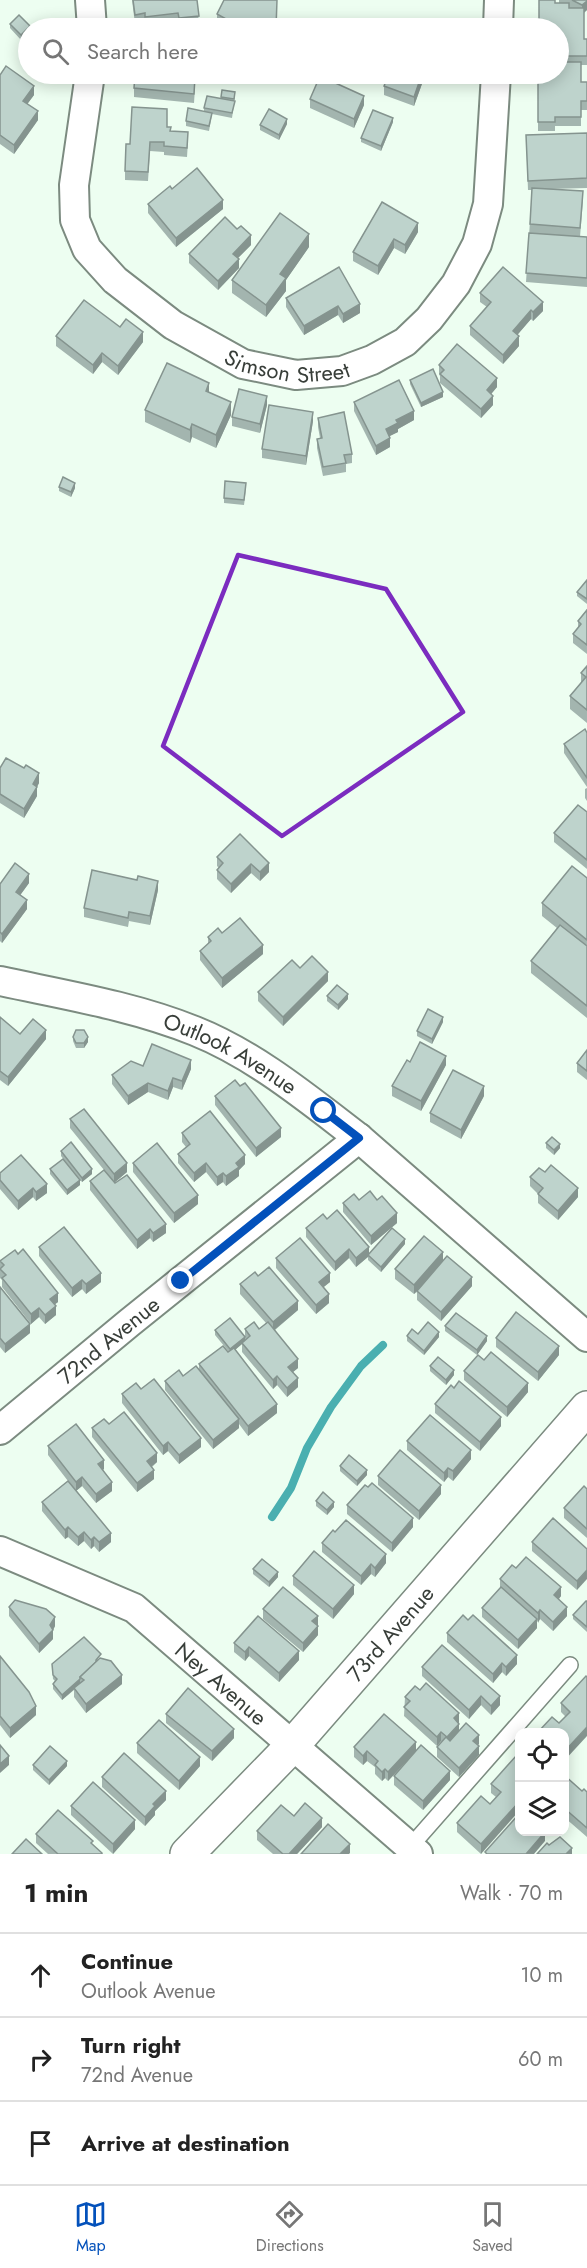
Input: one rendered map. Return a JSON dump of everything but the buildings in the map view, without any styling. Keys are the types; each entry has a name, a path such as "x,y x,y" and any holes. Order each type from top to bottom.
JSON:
{"main road":[{"name":"73rd Avenue","path":"187,1854 292,1746 587,1408"}],"street":[{"path":"90,0 91,18"},
{"path":"498,18 499,0"},
{"name":"Simson Street","path":"89,84 74,185 75,220 87,249 115,280 173,325 243,364 296,375 342,371 372,360 405,342 429,319 456,284 477,244 488,204 495,84"},
{"name":"Outlook Avenue","path":"0,981 133,1012 195,1031 249,1059 359,1138 587,1337"},
{"name":"72nd Avenue","path":"0,1431 129,1323 359,1138"},
{"name":"Ney Avenue","path":"0,1551 134,1608 414,1850"}],"lane":[{"path":"414,1850 570,1665"}],"highlighted area":[{"path":"238,555 386,589 463,712 282,836 163,746"}],"waterway":[{"path":"272,1517 291,1488 307,1448 331,1407 361,1366 383,1345"}],"route":[{"path":"181,1281 359,1138 324,1111"}]}
